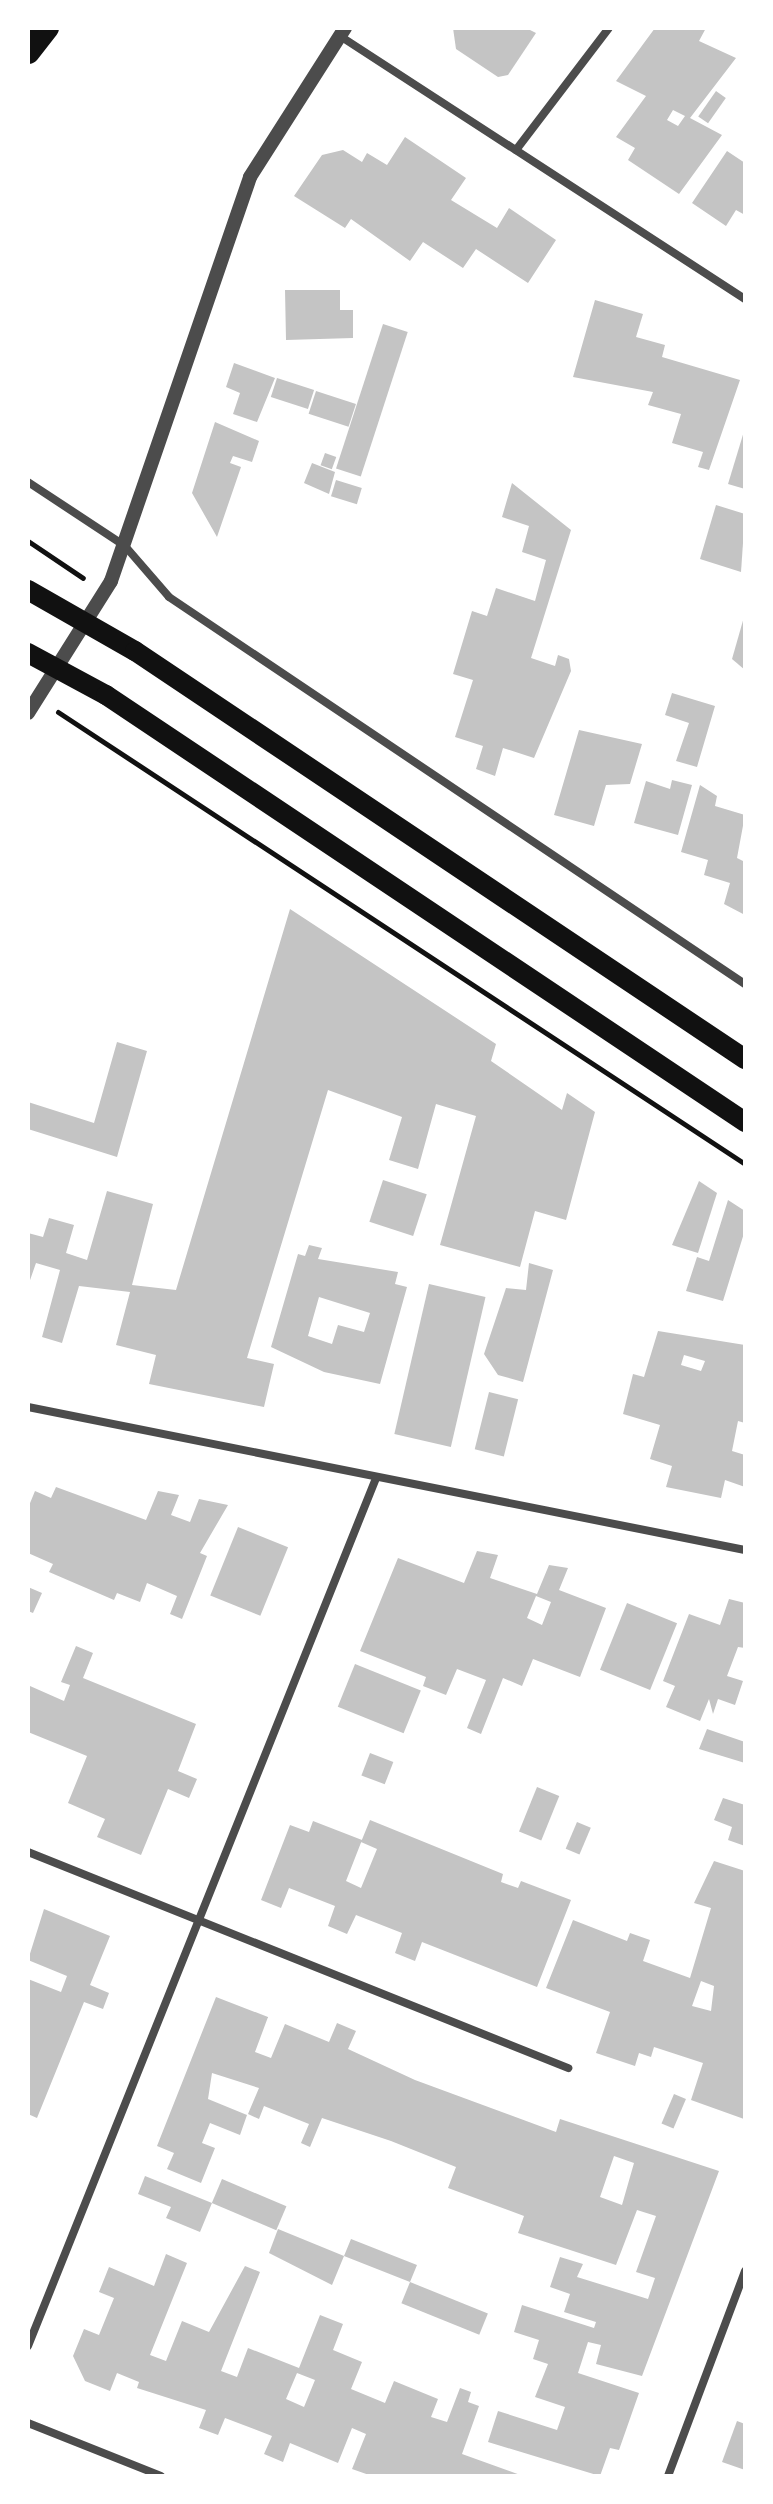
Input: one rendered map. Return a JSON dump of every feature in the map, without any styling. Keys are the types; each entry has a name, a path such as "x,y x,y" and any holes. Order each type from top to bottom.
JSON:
{"highway":[{"path":"28,33 31,28"},
{"path":"28,52 47,28"}],"main road":[{"path":"28,590 86,624 745,1059"},
{"path":"28,653 106,695 745,1122"}],"street":[{"path":"516,150 609,28"},
{"path":"32,708 86,624 125,546 234,213 279,125 342,32 745,299"},
{"path":"28,482 125,546 169,597 745,984"},
{"path":"28,1407 745,1550"},
{"path":"28,2346 376,1478"},
{"path":"28,1852 568,2068"},
{"path":"668,2476 745,2271"},
{"path":"28,2423 161,2476"}],"path":[{"path":"32,708 87,725 745,1164"}],"building":[{"path":"453,28 526,28 536,33 508,75 498,77 456,49"},
{"path":"655,28 706,28 699,41 736,58 690,118 722,135 679,194 628,160 635,148 616,137 646,96 616,81","holes":["673,110 685,116 678,126 667,120"]},
{"path":"716,91 726,98 708,123 698,116"},
{"path":"405,137 466,178 451,200 497,228 509,208 556,240 528,283 476,249 463,268 423,242 410,261 351,219 345,228 294,196 322,155 343,150 362,162 367,153 387,165"},
{"path":"727,151 745,163 745,215 736,210 726,226 692,203"},
{"path":"285,290 340,290 340,310 353,310 353,338 286,340"},
{"path":"595,300 643,314 636,337 665,345 662,357 740,380 709,470 698,467 703,452 672,443 681,414 648,405 653,392 573,377"},
{"path":"383,324 408,332 361,477 336,469"},
{"path":"234,363 275,378 257,422 233,414 240,393 226,387"},
{"path":"277,378 314,390 308,409 271,397"},
{"path":"316,391 356,404 349,427 309,414"},
{"path":"215,422 259,441 252,462 233,456 230,463 241,467 217,537 192,493"},
{"path":"745,428 745,489 728,484"},
{"path":"325,453 336,457 332,469 321,465"},
{"path":"312,463 335,472 329,494 304,483"},
{"path":"336,480 362,488 357,504 331,496"},
{"path":"512,483 571,530 531,658 555,666 558,655 569,659 571,671 534,758 503,748 495,776 476,769 483,746 455,737 473,680 453,674 472,611 487,616 496,588 535,601 546,560 522,552 529,526 502,517"},
{"path":"716,505 745,514 741,572 700,559"},
{"path":"745,617 745,670 732,659"},
{"path":"672,693 715,706 697,767 676,761 689,723 665,715"},
{"path":"579,730 642,744 630,784 606,785 594,826 554,815"},
{"path":"672,780 692,785 678,835 634,823 646,781 670,789"},
{"path":"700,785 717,796 715,806 745,815 737,858 745,862 745,915 724,904 730,883 704,875 708,860 681,852"},
{"path":"290,909 496,1044 491,1061 562,1110 567,1093 595,1112 566,1220 535,1211 520,1267 440,1245 476,1116 436,1104 418,1169 389,1160 402,1117 328,1090 247,1358 274,1364 264,1407 149,1384 156,1355 116,1345 130,1292 79,1286 62,1343 42,1337 60,1270 36,1263 28,1286 28,1233 43,1237 49,1218 74,1225 66,1253 87,1260 107,1191 153,1204 132,1285 176,1290"},
{"path":"117,1042 147,1051 117,1157 28,1129 28,1102 94,1123"},
{"path":"383,1180 427,1194 413,1236 369,1222"},
{"path":"699,1181 717,1193 698,1253 672,1245"},
{"path":"728,1200 745,1211 745,1230 723,1301 686,1291 697,1257 709,1261"},
{"path":"309,1245 322,1248 318,1259 398,1272 395,1284 407,1287 380,1384 324,1372 271,1347 298,1254 305,1256","holes":["319,1297 370,1313 364,1332 338,1325 332,1344 308,1336"]},
{"path":"529,1263 553,1270 523,1382 498,1375 484,1354 506,1288 526,1290"},
{"path":"429,1284 486,1297 451,1447 394,1434"},
{"path":"658,1331 745,1345 745,1423 738,1421 732,1451 745,1455 745,1487 725,1480 721,1498 666,1487 672,1466 650,1459 660,1425 623,1414 633,1374 644,1377","holes":["684,1355 705,1361 701,1371 681,1365"]},
{"path":"489,1392 518,1399 504,1457 475,1449"},
{"path":"56,1487 146,1520 158,1491 179,1495 171,1515 190,1522 199,1499 228,1505 200,1553 207,1556 182,1619 170,1614 177,1596 147,1583 140,1602 117,1593 114,1600 49,1572 53,1564 28,1553 28,1508 35,1491 51,1498"},
{"path":"238,1527 288,1547 260,1616 210,1596"},
{"path":"477,1551 498,1555 490,1578 537,1594 549,1565 568,1568 559,1590 606,1608 580,1677 533,1659 522,1686 503,1678 481,1734 467,1728 486,1680 457,1669 446,1695 423,1686 426,1677 360,1651 398,1558 464,1583","holes":["536,1596 551,1602 542,1625 527,1618"]},
{"path":"28,1587 42,1593 33,1613 28,1611"},
{"path":"729,1599 745,1603 745,1648 738,1647 727,1676 743,1681 735,1705 718,1699 713,1714 709,1699 700,1721 666,1707 675,1686 663,1681 689,1614 720,1625"},
{"path":"627,1603 677,1623 650,1690 600,1670"},
{"path":"76,1646 93,1653 83,1678 196,1724 178,1771 197,1779 189,1798 168,1789 141,1855 97,1837 105,1819 68,1803 87,1756 28,1732 30,1686 64,1701 70,1685 61,1682"},
{"path":"355,1664 421,1691 404,1733 338,1707"},
{"path":"707,1729 745,1742 745,1763 699,1749"},
{"path":"370,1753 393,1762 385,1784 361,1775"},
{"path":"537,1787 559,1796 541,1840 519,1832"},
{"path":"723,1798 745,1805 745,1846 728,1840 732,1827 714,1820"},
{"path":"370,1820 503,1874 501,1882 518,1888 521,1881 571,1900 537,1987 422,1942 415,1961 395,1953 402,1933 356,1915 347,1934 328,1926 335,1906 289,1888 281,1908 261,1900 290,1825 309,1832 313,1821 362,1840","holes":["361,1842 377,1849 361,1888 346,1881"]},
{"path":"577,1822 591,1828 579,1855 566,1849"},
{"path":"714,1861 745,1871 744,2119 691,2100 703,2063 654,2047 651,2057 639,2053 635,2066 596,2053 610,2012 546,1988 573,1920 627,1941 630,1933 650,1940 643,1961 690,1978 711,1908 694,1903","holes":["701,1981 714,1986 711,2011 692,2006"]},
{"path":"44,1909 110,1936 90,1985 109,1993 103,2009 84,2002 37,2118 28,2114 28,1979 61,1992 67,1976 28,1960"},
{"path":"216,1997 268,2017 255,2052 271,2058 285,2024 329,2042 337,2023 356,2031 348,2049 415,2080 556,2132 560,2119 719,2171 642,2376 596,2364 601,2345 588,2342 578,2373 639,2393 619,2450 610,2448 600,2476 488,2442 498,2411 557,2430 565,2407 535,2397 548,2364 533,2359 539,2340 514,2332 522,2305 594,2328 596,2322 564,2312 570,2294 550,2287 560,2257 583,2264 577,2277 648,2299 655,2278 636,2272 656,2216 637,2210 616,2265 518,2233 524,2216 448,2188 456,2167 391,2141 322,2118 310,2147 301,2143 309,2124 264,2106 259,2119 248,2114 259,2088 212,2073 208,2099 247,2115 240,2135 210,2123 202,2143 215,2148 201,2183 167,2169 174,2153 157,2146","holes":["614,2156 634,2163 622,2205 600,2197"]},
{"path":"674,2094 686,2099 673,2129 661,2123"},
{"path":"145,2176 212,2203 200,2232 166,2218 171,2207 138,2194"},
{"path":"222,2179 286,2206 276,2230 212,2203"},
{"path":"278,2229 344,2256 332,2285 269,2253"},
{"path":"351,2239 417,2265 410,2282 344,2256"},
{"path":"166,2254 187,2263 150,2355 166,2361 182,2321 209,2332 245,2266 260,2272 221,2371 237,2377 248,2348 299,2368 320,2315 343,2324 333,2350 362,2362 351,2389 385,2403 394,2381 438,2399 431,2417 447,2422 460,2388 471,2392 468,2402 479,2406 462,2454 523,2476 372,2476 352,2469 366,2434 352,2428 338,2463 290,2443 283,2462 264,2454 272,2436 225,2418 218,2435 199,2428 206,2410 137,2388 139,2382 117,2373 110,2391 85,2381 73,2356 84,2329 99,2335 114,2298 99,2292 109,2267 154,2286","holes":["297,2373 315,2380 304,2407 286,2399"]},
{"path":"410,2282 488,2313 479,2335 401,2303"},
{"path":"737,2421 745,2424 745,2470 722,2462"}]}
